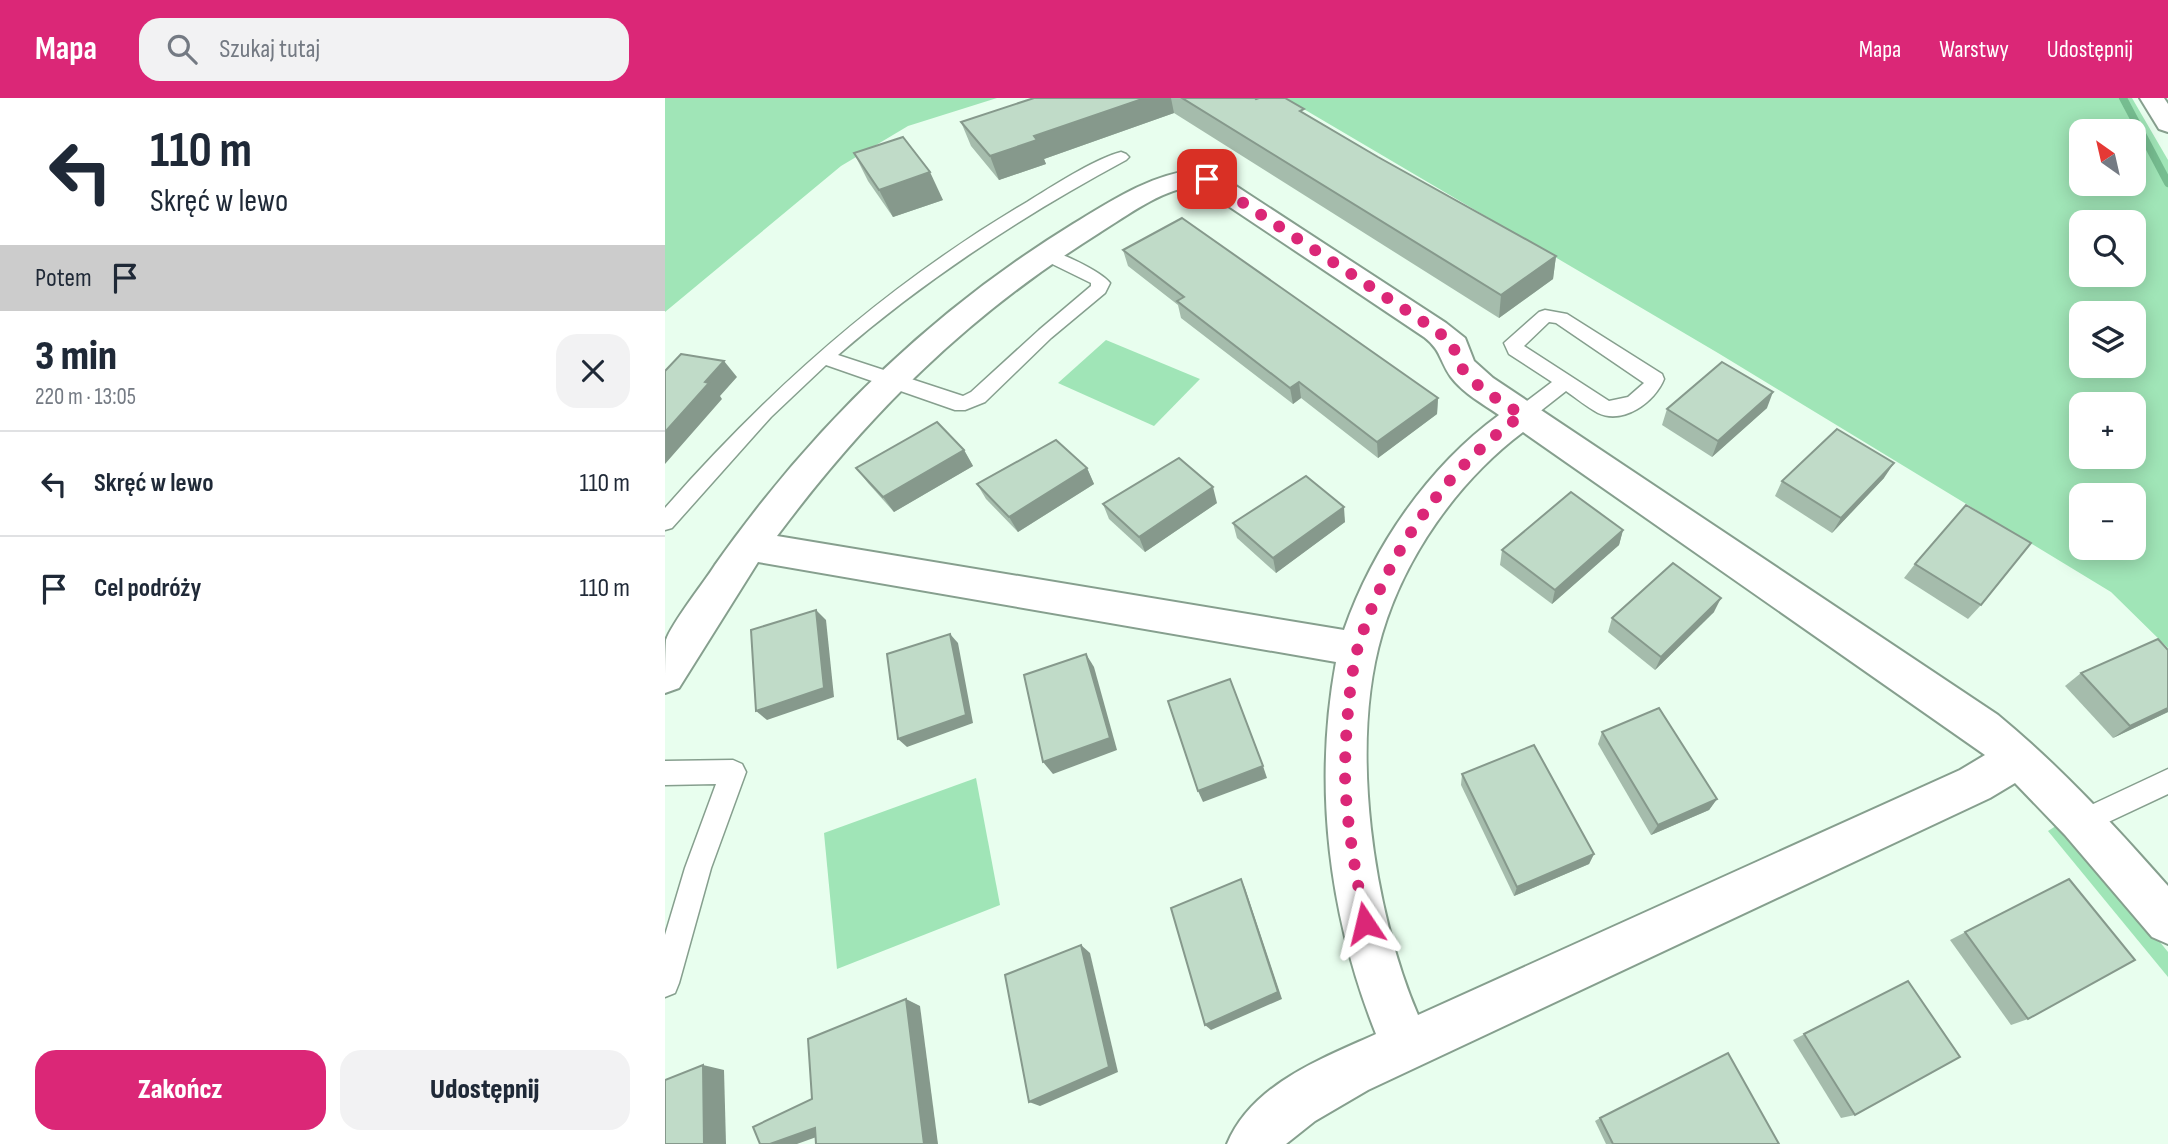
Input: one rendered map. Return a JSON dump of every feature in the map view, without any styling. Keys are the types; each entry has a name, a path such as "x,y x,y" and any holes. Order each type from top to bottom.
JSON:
{"street":[{"path":"2152,98 2168,124"},
{"path":"665,677 702,612 747,546 825,448 889,379 969,310 1046,254 1169,182 1190,178 1215,182 1436,330 1454,345 1454,358 1464,372 1522,415 1949,704 2019,757 2083,822 2168,921"},
{"path":"1406,1046 1380,980 1365,923 1350,843 1345,774 1348,718 1358,649 1378,597 1402,547 1439,492 1476,451 1522,415"},
{"path":"747,546 1358,649"},
{"path":"1253,1144 1258,1135 1288,1108 1350,1072 1975,784 2019,757"}],"lane":[{"path":"665,522 737,440 824,357 901,293 963,246 1019,211 1121,157"},
{"path":"824,357 955,403 965,403 978,397 1045,334 1099,289 1101,283 1097,279 1046,254"},
{"path":"1545,316 1561,318 1655,379 1653,386 1624,408 1612,410 1565,382 1516,350 1513,343 1545,316"},
{"path":"1522,415 1565,382"},
{"path":"665,773 733,772 698,868 665,984"},
{"path":"2083,822 2168,781"}],"green space":[{"path":"665,98 997,98 908,126 841,166 665,312"},
{"path":"1285,98 2132,98 2144,119 2069,119 2069,196 2146,196 2146,122 2168,160 2168,648 2111,592 1718,353"},
{"path":"1106,340 1200,379 1154,426 1058,383"},
{"path":"976,778 1000,905 837,969 824,833"},
{"path":"2062,822 2168,952 2168,977 2048,831"}],"building":[{"path":"1034,98 1145,98 1034,136 1037,140 990,156 961,122"},
{"path":"1182,98 1285,98 1304,109 1300,111 1378,157 1556,256 1501,295"},
{"path":"903,137 930,172 879,190 854,153"},
{"path":"1182,218 1438,398 1377,442 1299,382 1290,388 1177,301 1184,297 1123,250"},
{"path":"681,354 724,361 705,382 709,383 665,432 665,371"},
{"path":"1722,362 1773,392 1718,441 1667,409"},
{"path":"937,422 964,450 883,497 856,468"},
{"path":"1837,429 1894,463 1841,518 1782,481"},
{"path":"1056,440 1087,468 1009,517 977,484"},
{"path":"1179,458 1213,487 1139,537 1103,504"},
{"path":"1306,476 1344,507 1273,558 1233,523"},
{"path":"1571,492 1623,530 1555,590 1502,550"},
{"path":"1966,505 2031,543 1981,605 1915,564"},
{"path":"1673,563 1721,598 1661,657 1612,618"},
{"path":"816,610 824,688 756,711 751,630"},
{"path":"950,634 966,715 898,739 887,654"},
{"path":"2158,639 2168,650 2168,708 2130,726 2081,673"},
{"path":"1086,654 1110,738 1043,762 1024,675"},
{"path":"1230,679 1263,766 1198,791 1168,701"},
{"path":"1659,708 1717,799 1658,825 1602,732"},
{"path":"1534,745 1594,854 1517,887 1462,774"},
{"path":"1241,879 1278,992 1205,1025 1171,908"},
{"path":"2069,879 2135,960 2028,1019 1965,932"},
{"path":"1081,945 1109,1067 1029,1102 1005,975"},
{"path":"1908,981 1960,1057 1855,1115 1804,1034"},
{"path":"906,999 924,1144 816,1144 815,1128 770,1144 760,1144 753,1127 812,1099 808,1039"},
{"path":"1728,1053 1779,1144 1613,1144 1600,1118"},
{"path":"703,1065 704,1144 665,1144 665,1080"}],"waterway":[{"path":"2123,98 2168,183"}],"route":[{"path":"1207,179 1436,330 1454,345 1454,358 1464,372 1522,415 1476,451 1439,492 1402,547 1378,597 1358,649 1348,718 1345,774 1350,843 1365,923"}]}
